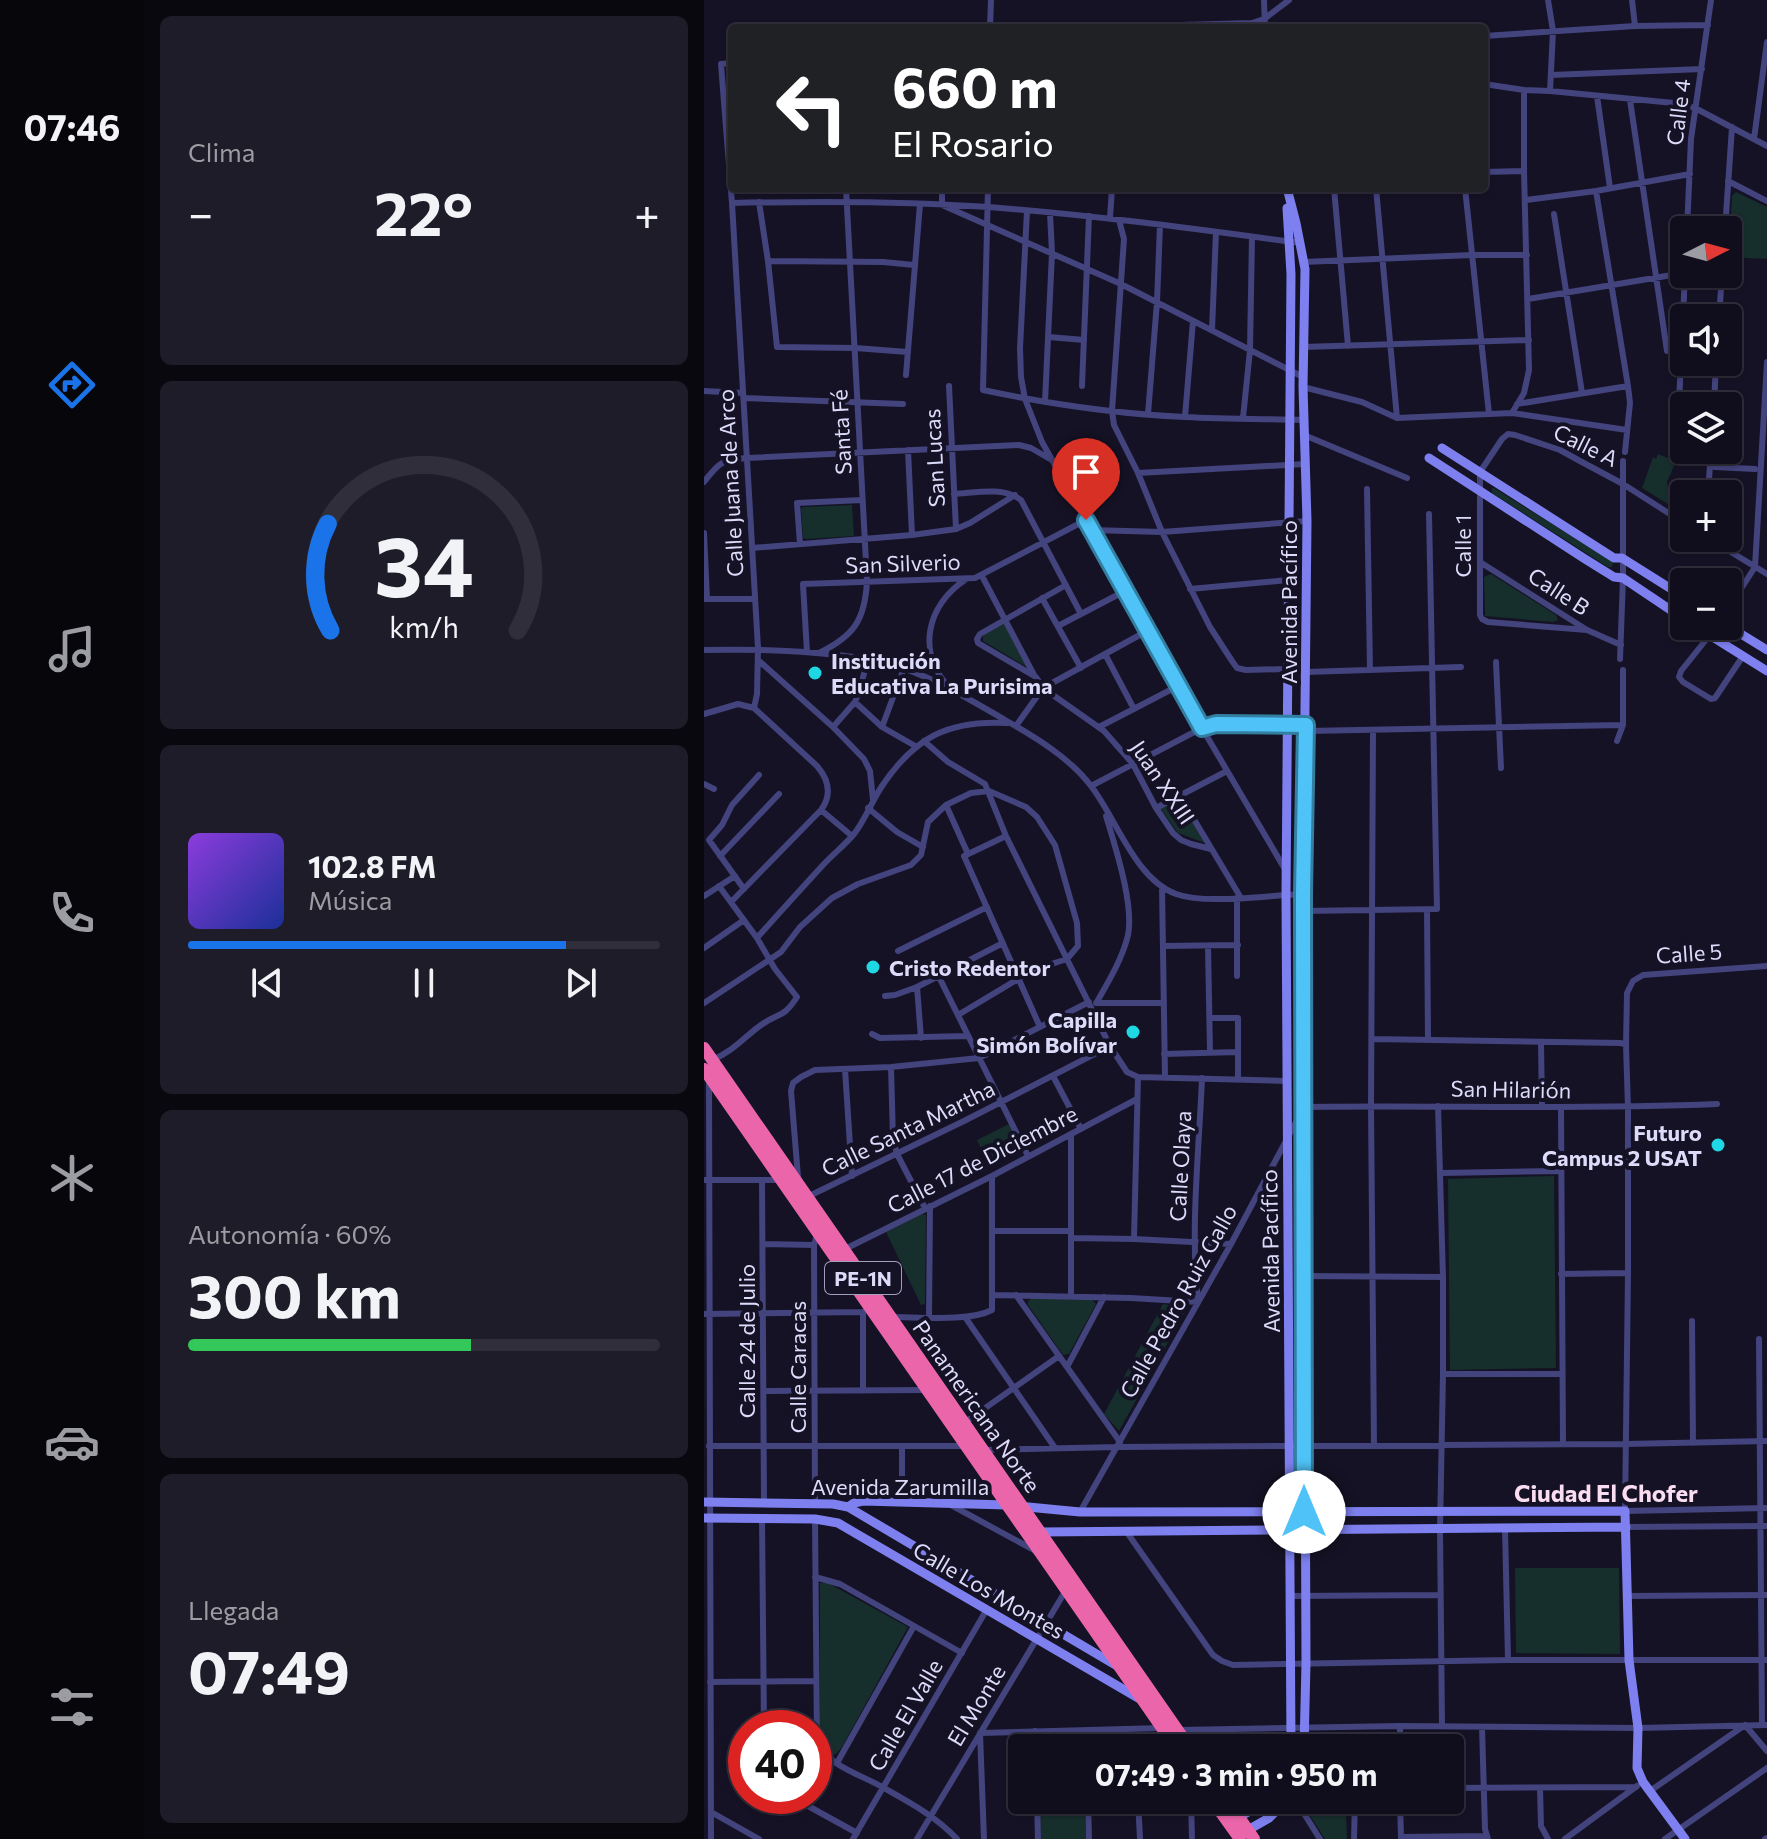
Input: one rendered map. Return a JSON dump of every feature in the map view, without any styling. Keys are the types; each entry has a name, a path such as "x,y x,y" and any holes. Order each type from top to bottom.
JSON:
{"highway":[{"name":"Panamericana Norte","path":"704,1048 707,1071 818,1231 866,1310 927,1390 1166,1734"},
{"name":"Panamericana Norte","path":"707,1071 803,1192 1180,1734"},
{"path":"1226,1814 1247,1836"},
{"path":"1238,1814 1247,1836"}],"street":[{"path":"990,24 991,0"},
{"path":"1264,0 1265,24"},
{"path":"1216,24 1252,23 1264,19 1289,0 1299,0"},
{"path":"1548,0 1553,31 1550,91"},
{"path":"1632,0 1635,26"},
{"name":"Calle 4","path":"1688,216 1691,139 1711,0"},
{"path":"1488,36 1635,26 1708,25"},
{"path":"1754,139 1767,42"},
{"name":"Calle Juana de Arco","path":"728,63 721,64 728,108"},
{"path":"1551,75 1702,69"},
{"path":"1488,85 1674,103 1695,108 1767,146"},
{"path":"1512,413 1528,382 1524,90"},
{"path":"1597,96 1610,188"},
{"path":"1630,100 1667,351"},
{"path":"1726,216 1732,127"},
{"path":"1488,172 1524,171"},
{"path":"1526,200 1690,174"},
{"path":"1728,181 1767,201"},
{"path":"1596,191 1630,403 1625,452"},
{"name":"Calle Juana de Arco","path":"732,192 758,648 754,708"},
{"name":"Santa Fé","path":"819,653 846,637 856,626 866,598 846,192"},
{"path":"942,192 942,205"},
{"path":"988,192 983,390 1112,411 1185,417 1303,420"},
{"path":"1110,218 1112,192"},
{"path":"732,203 847,201 988,207 1110,218 1294,242 1287,192"},
{"path":"1334,192 1348,346"},
{"path":"1376,192 1397,418"},
{"path":"1465,192 1489,414"},
{"path":"759,202 777,347 908,352"},
{"path":"906,375 920,204"},
{"path":"942,205 1087,267 1289,370 1303,382 1362,402 1397,418 1512,413 1627,430"},
{"path":"1027,211 1020,348 1025,399 1042,442 1178,686 1286,871"},
{"path":"1045,402 1052,253 1050,213"},
{"path":"1554,214 1582,393"},
{"path":"1082,386 1089,216"},
{"path":"1119,220 1124,239 1112,411 1114,425 1190,589 1237,668 1287,669"},
{"path":"1148,414 1160,225"},
{"path":"1212,330 1216,232"},
{"path":"1243,418 1250,350 1252,237"},
{"name":"Avenida Pacífico","path":"1294,242 1303,262 1303,420 1307,521 1303,894 1305,1734"},
{"name":"Avenida Pacífico","path":"1291,1734 1286,871 1289,370 1294,242"},
{"path":"1303,262 1527,255"},
{"path":"768,261 914,265"},
{"path":"1528,299 1670,276"},
{"path":"1679,392 1683,288"},
{"path":"1185,417 1193,321"},
{"path":"1049,337 1084,340"},
{"path":"1303,347 1529,340"},
{"path":"1742,587 1755,567 1767,362"},
{"name":"San Lucas","path":"949,386 956,529"},
{"path":"1517,404 1628,386"},
{"path":"704,391 743,396 903,404"},
{"name":"Calle A","path":"1480,472 1502,439 1508,434 1515,435 1560,450 1670,514"},
{"path":"1304,435 1407,478"},
{"path":"704,482 725,460 860,451 1019,445 1053,461"},
{"path":"1442,448 1614,558 1622,558 1670,588"},
{"path":"908,450 912,535"},
{"path":"1429,458 1594,565 1614,577 1623,578 1670,610"},
{"path":"1620,659 1623,461"},
{"path":"1138,473 1305,464"},
{"path":"1715,467 1755,469"},
{"name":"Calle 1","path":"1480,472 1482,619 1587,630"},
{"path":"1367,489 1370,670"},
{"path":"954,494 1004,491 1015,495 1026,507 1081,614"},
{"path":"752,548 956,529 1015,495"},
{"path":"800,544 797,503 862,500"},
{"path":"1303,911 1437,909 1429,514"},
{"name":"San Silverio","path":"807,652 803,584 965,580 982,576 1086,520"},
{"path":"1091,530 1162,532 1307,521"},
{"path":"704,533 706,599 755,599"},
{"path":"1731,552 1767,574"},
{"name":"Calle B","path":"1480,562 1587,630 1621,645"},
{"path":"982,576 1036,677"},
{"path":"952,690 932,658 930,632 945,596 965,580"},
{"path":"1190,589 1288,580"},
{"path":"1005,620 1066,585"},
{"path":"1058,626 1125,591"},
{"path":"1042,598 1081,668"},
{"name":"Juan XXIII","path":"1005,620 980,634 978,643 1036,677 1043,688 1099,727 1133,764 1173,833 1181,840 1211,849"},
{"path":"1013,724 1043,688 1147,631"},
{"path":"1742,635 1767,650"},
{"path":"1707,640 1679,677 1711,699 1715,698 1743,656"},
{"path":"1717,640 1767,671"},
{"path":"704,650 758,648 819,653 868,659 904,668 1013,724 1069,763 1091,786 1136,859 1162,887 1192,898 1303,894"},
{"path":"1105,654 1134,709"},
{"path":"833,727 855,702 868,659"},
{"path":"758,660 864,759 870,771 871,804 897,832 923,847"},
{"path":"1496,662 1501,768"},
{"path":"1306,672 1461,667"},
{"path":"882,727 904,668"},
{"path":"1617,741 1623,725 1623,670"},
{"path":"1099,727 1178,686"},
{"path":"855,702 882,727 917,747"},
{"path":"704,714 738,704 754,708 817,766 827,782 828,798 821,810 731,902"},
{"path":"757,938 852,836 883,784 924,741 957,725 974,722 1013,724"},
{"path":"1091,786 1202,728 1216,724 1373,730 1623,725"},
{"path":"1373,730 1371,1106 1374,1445"},
{"path":"924,741 948,762 985,784 1006,836 1092,1003 1110,1046 1127,1072 1138,1077 1286,1081"},
{"path":"1156,808 1227,771"},
{"path":"744,889 709,840 722,825 732,805 759,775"},
{"path":"704,784 714,789"},
{"path":"704,1003 787,946 800,927 832,898 858,884 911,865 921,855 928,822 946,805 971,793 989,791 1017,803 1037,817 1055,845 1069,892 1078,946 1067,959 1039,968 958,1015"},
{"path":"720,856 779,794"},
{"path":"1180,796 1239,898 1237,976"},
{"path":"1092,1003 1123,951 1130,927 1120,869 1101,802"},
{"path":"946,805 1040,1027"},
{"path":"821,810 852,836"},
{"path":"966,855 1006,836"},
{"path":"704,896 735,876"},
{"path":"711,1839 706,1518 709,1446 707,1071 765,1022 787,1012 797,997 719,886"},
{"path":"1162,887 1165,1077"},
{"path":"898,951 987,907"},
{"path":"1427,909 1428,1040"},
{"path":"704,948 744,920"},
{"path":"885,996 917,987 1003,943"},
{"path":"1163,946 1237,945"},
{"path":"1208,946 1210,1052"},
{"name":"Calle 5","path":"1625,1511 1627,993 1633,981 1643,975 1767,966"},
{"path":"938,975 1028,1156"},
{"path":"917,987 921,1038"},
{"path":"803,1192 791,1091 793,1083 801,1077 815,1070 891,1067 979,1058 1092,1003 1164,1003"},
{"path":"1210,1018 1238,1018 1238,1079"},
{"path":"872,1034 880,1038 968,1036"},
{"path":"1372,1039 1626,1045"},
{"path":"1541,1043 1542,1107"},
{"name":"Calle Santa Martha","path":"803,1192 852,1176 1110,1046"},
{"path":"1164,1054 1238,1052"},
{"path":"891,1067 893,1139 897,1154 928,1207 929,1317"},
{"path":"845,1069 852,1176"},
{"path":"1053,1076 1081,1129"},
{"path":"1134,1239 1138,1077"},
{"name":"Calle Olaya","path":"1198,1302 1195,1242 1202,1078"},
{"name":"Calle 17 de Diciembre","path":"843,1249 992,1176 1137,1099"},
{"name":"San Hilarión","path":"1304,1107 1628,1108 1717,1104"},
{"path":"1438,1106 1443,1277 1440,1511 1442,1726"},
{"name":"Calle Pedro Ruiz Gallo","path":"1080,1512 1231,1244 1304,1107"},
{"path":"1561,1107 1563,1444"},
{"path":"1071,1135 1071,1296"},
{"path":"1441,1173 1561,1171"},
{"path":"890,1317 965,1317 983,1315 992,1310 992,1176"},
{"path":"706,1180 781,1180"},
{"name":"Calle 24 de Julio","path":"762,1180 764,1503"},
{"name":"Calle Caracas","path":"815,1504 814,1245 818,1231"},
{"path":"993,1231 1231,1244"},
{"path":"763,1244 814,1245"},
{"path":"1561,1274 1628,1273"},
{"path":"1303,1276 1443,1277"},
{"path":"994,1295 1198,1302"},
{"path":"1016,1295 1119,1444"},
{"path":"1067,1367 1104,1297"},
{"path":"706,1314 866,1310 863,1391"},
{"path":"965,1317 1055,1448"},
{"path":"1692,1321 1693,1443"},
{"path":"1177,1730 1764,1725 1764,1441 1759,1339"},
{"path":"963,1423 1059,1356"},
{"path":"1443,1374 1562,1374"},
{"path":"765,1391 927,1390"},
{"path":"982,1450 1119,1444 1290,1447 1764,1441"},
{"path":"709,1446 966,1446"},
{"path":"902,1446 902,1503"},
{"name":"Avenida Zarumilla","path":"706,1502 833,1504 848,1507 863,1501 1007,1505 1080,1512 1764,1508"},
{"path":"949,1504 1041,1553"},
{"path":"848,1507 1120,1668"},
{"path":"1625,1511 1629,1660 1638,1728 1637,1768 1643,1787 1685,1839"},
{"name":"Avenida Zarumilla","path":"706,1518 815,1519"},
{"path":"762,1518 764,1710"},
{"path":"815,1519 817,1742 823,1753 837,1763 931,1816 957,1839"},
{"name":"Calle Los Montes","path":"815,1519 838,1523 1143,1700"},
{"path":"1040,1532 1764,1526"},
{"path":"1505,1528 1508,1660"},
{"path":"1126,1531 1213,1655 1233,1665 1508,1660 1764,1660"},
{"path":"815,1577 840,1584 962,1653"},
{"name":"El Monte","path":"917,1839 1066,1590"},
{"path":"1291,1596 1440,1595"},
{"path":"1627,1596 1764,1595"},
{"name":"Calle El Valle","path":"855,1836 987,1609"},
{"path":"837,1763 914,1626"},
{"path":"710,1682 816,1681"},
{"path":"1745,1725 1767,1751"},
{"path":"1565,1839 1745,1725"},
{"path":"1400,1726 1400,1734"},
{"path":"1400,1814 1401,1838 1487,1838 1482,1727"},
{"path":"984,1839 980,1733 1162,1728"},
{"path":"1665,1839 1767,1768"},
{"path":"1464,1788 1643,1787"},
{"path":"1540,1788 1541,1826 1548,1839"},
{"path":"711,1812 759,1839"},
{"path":"819,1814 855,1836"},
{"path":"1037,1814 1038,1839"},
{"path":"1088,1814 1089,1839"},
{"path":"1139,1814 1140,1839"},
{"path":"1191,1814 1192,1839"},
{"path":"1240,1817 1245,1814"},
{"path":"1247,1836 1273,1814"},
{"path":"1304,1814 1320,1839"},
{"path":"1354,1839 1355,1814"}],"green space":[{"path":"1736,192 1767,207 1767,259 1742,258 1742,216 1731,216 1732,196"},
{"path":"1658,454 1670,459 1670,464 1675,464 1667,482 1670,505 1642,488 1653,457 1656,459"},
{"path":"1492,488 1613,562 1612,567 1492,493"},
{"path":"852,505 854,536 803,538 803,507"},
{"path":"1491,574 1556,615 1558,620 1485,616 1484,577"},
{"path":"1004,623 1027,667 983,641 983,634"},
{"path":"1179,798 1205,843 1178,833 1160,808"},
{"path":"1009,1124 1020,1146 988,1163 977,1140"},
{"path":"1554,1176 1556,1368 1450,1370 1448,1179"},
{"path":"922,1214 926,1215 925,1304 921,1305 886,1232"},
{"path":"1032,1298 1092,1300 1096,1304 1069,1354 1063,1355 1028,1305"},
{"path":"1163,1304 1187,1308 1119,1431 1104,1414"},
{"path":"1515,1568 1619,1568 1620,1654 1516,1653"},
{"path":"826,1582 908,1627 842,1747 832,1755 832,1710 820,1710 820,1583"},
{"path":"1040,1814 1085,1814 1086,1839 1041,1839"},
{"path":"1309,1814 1346,1814 1347,1839 1325,1839"}],"place":[{"name":"Institución Educativa La Purisima","path":"815,673"},
{"name":"Cristo Redentor","path":"873,967"},
{"name":"Capilla Simón Bolívar","path":"1133,1032"},
{"name":"Futuro Campus 2 USAT","path":"1718,1145"}],"district":[{"name":"Ciudad El Chofer","path":"1606,1492"}],"route":[{"path":"1086,520 1202,728 1216,724 1306,725 1303,894 1304,1512"}]}
